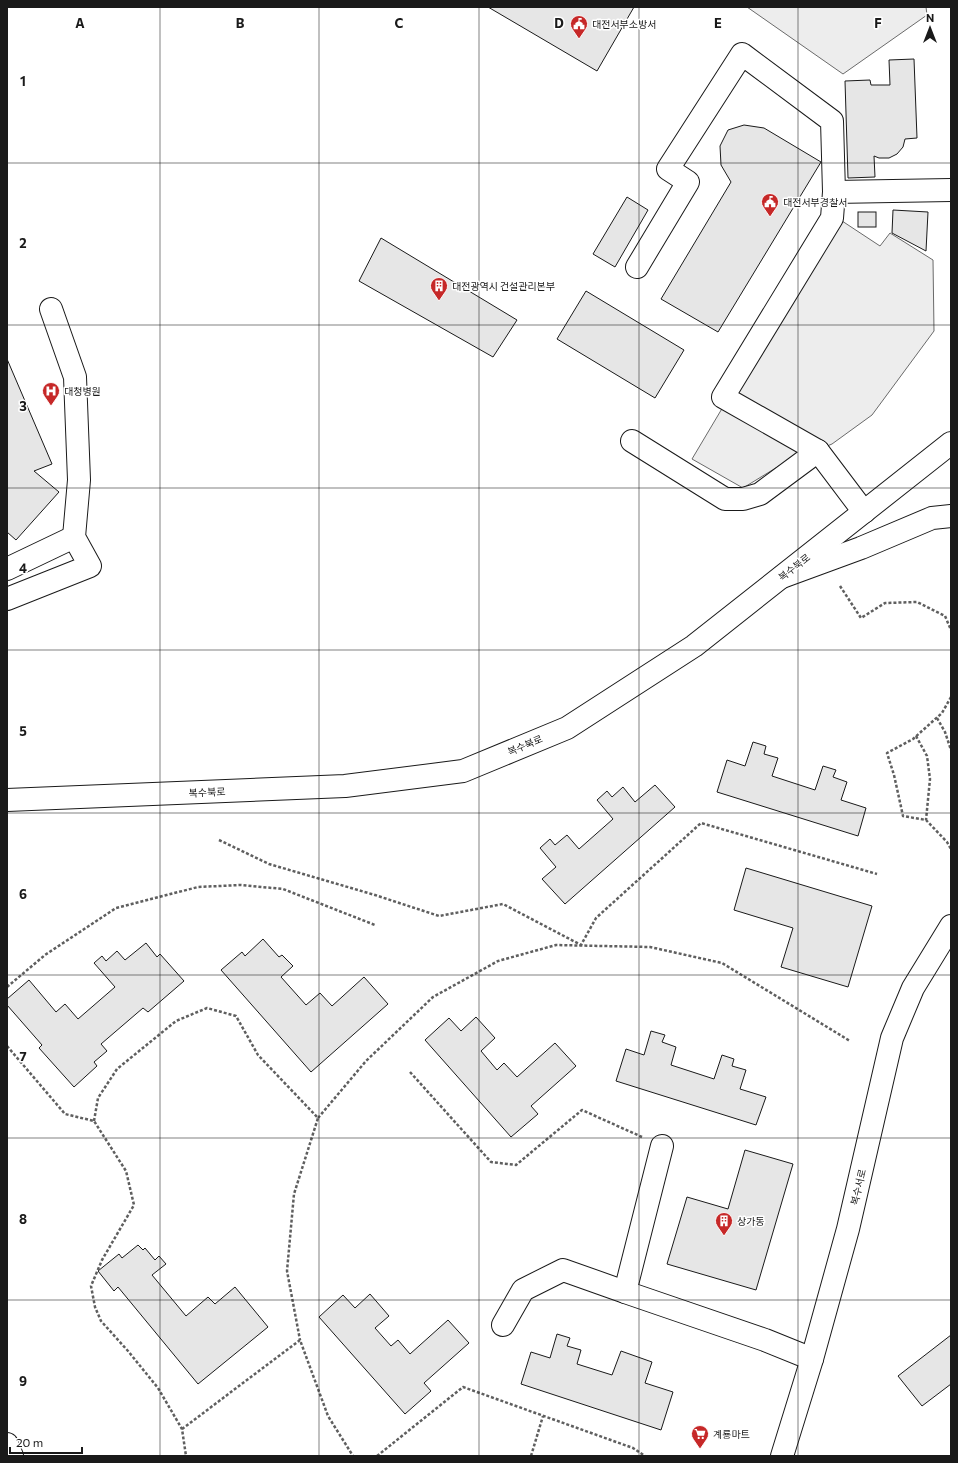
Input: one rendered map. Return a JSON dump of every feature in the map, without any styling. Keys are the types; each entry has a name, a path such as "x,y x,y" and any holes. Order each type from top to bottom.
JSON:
{"street":[{"path":"637,267 688,182 668,168 742,54 832,121 834,192 832,218 723,397 818,451 864,512"},
{"path":"834,192 951,190"},
{"path":"7,599 90,566 74,537 79,480 75,377 51,309"},
{"path":"632,441 725,499 743,499 760,494 818,451"},
{"name":"복수북로","path":"7,800 345,786 463,771 567,728 694,646 951,443"},
{"path":"782,577 861,548 932,518 951,516"},
{"path":"7,569 74,537"},
{"name":"복수서로","path":"782,1456 812,1358 848,1229 892,1038 913,988 951,926"},
{"path":"625,1292 662,1146"},
{"path":"503,1325 523,1290 563,1270 765,1340 812,1358"},
{"path":"7,1444 12,1456"}],"path":[{"path":"840,586 861,618 885,603 916,602 945,616 951,630"},
{"path":"950,847 926,820 903,816 894,775 887,753 916,736 942,714 951,697"},
{"path":"937,718 945,732 951,750"},
{"path":"916,736 927,756 930,779 926,820"},
{"path":"582,945 596,918 701,823 877,874"},
{"path":"219,840 269,864 375,895 439,916 503,904 582,945"},
{"path":"950,847 951,841"},
{"path":"7,987 45,955 116,908 198,887 241,885 283,889 375,925"},
{"path":"353,1456 328,1416 300,1340 287,1270 294,1194 318,1118 366,1061 433,997 498,962 556,945 650,947 722,963 850,1041"},
{"path":"186,1456 182,1429 158,1388 101,1321 94,1307 91,1286 102,1260 134,1205 126,1171 94,1121 98,1098 117,1069 176,1021 207,1008 236,1016 258,1055 318,1118"},
{"path":"7,1046 65,1114 94,1121"},
{"path":"410,1072 491,1162 516,1165 582,1110 662,1146"},
{"path":"182,1429 300,1340"},
{"path":"377,1456 463,1387 633,1448 645,1456"},
{"path":"531,1456 543,1416"}],"shaded area":[{"path":"747,7 926,7 927,15 843,74"},
{"path":"836,217 880,246 890,233 933,260 934,331 872,415 832,444 779,466 743,488 692,459"}],"building":[{"name":"대전서부소방서","path":"488,7 634,7 597,71"},
{"path":"914,59 917,138 905,139 903,147 897,154 889,158 879,158 874,156 875,177 848,178 845,81 870,80 871,85 890,85 889,60"},
{"path":"744,125 764,128 821,162 718,332 661,299 731,182 721,165 720,146 728,130"},
{"path":"627,197 648,210 615,267 593,254"},
{"path":"893,210 928,212 926,251 892,233"},
{"path":"858,212 876,212 876,227 858,227"},
{"name":"대전광역시 건설관리본부","path":"381,238 517,320 493,357 359,281"},
{"path":"586,291 684,350 655,398 557,339"},
{"path":"7,359 52,464 34,471 59,492 16,540 7,532"},
{"path":"753,742 766,746 764,754 778,758 772,776 815,790 823,766 836,770 833,777 847,782 841,800 866,808 858,836 717,792 727,760 745,766"},
{"path":"655,785 675,807 565,904 542,879 556,867 540,848 550,839 555,845 567,835 579,849 613,819 597,800 607,791 612,797 623,787 635,802"},
{"path":"746,868 872,906 848,987 781,967 793,928 734,910"},
{"path":"263,939 279,957 282,955 293,966 281,977 306,1005 320,993 332,1006 364,977 388,1004 311,1072 221,970 242,952 245,956"},
{"path":"146,943 157,957 160,954 184,981 148,1012 143,1008 101,1044 107,1051 94,1062 97,1066 74,1087 39,1048 42,1045 7,1005 7,999 29,980 56,1012 65,1004 78,1019 115,987 94,963 102,956 106,961 117,951 125,960"},
{"path":"476,1017 495,1038 481,1051 497,1070 504,1063 517,1077 555,1043 576,1066 531,1106 538,1114 511,1137 425,1040 449,1018 461,1031"},
{"path":"651,1031 665,1035 662,1042 676,1047 671,1065 714,1079 722,1055 734,1059 732,1066 746,1070 740,1089 766,1097 756,1125 616,1081 626,1049 644,1055"},
{"name":"상가동","path":"745,1150 793,1164 756,1290 667,1264 687,1197 728,1209"},
{"path":"138,1245 143,1250 145,1248 155,1260 159,1256 166,1264 152,1275 186,1316 208,1297 215,1304 235,1287 268,1327 198,1384 118,1287 114,1291 98,1271 119,1254 122,1258"},
{"path":"370,1294 389,1316 375,1328 391,1346 398,1340 410,1354 448,1320 469,1343 424,1383 431,1391 405,1414 319,1317 343,1295 355,1308"},
{"path":"557,1334 570,1338 567,1346 581,1350 577,1364 612,1375 621,1351 652,1362 645,1383 673,1392 661,1430 521,1384 531,1352 550,1358"},
{"path":"951,1335 951,1384 922,1406 898,1376"}],"place":[{"name":"대전서부소방서","path":"579,39"},
{"name":"대전서부경찰서","path":"770,217"},
{"name":"대전광역시 건설관리본부","path":"439,301"},
{"name":"대청병원","path":"51,406"},
{"name":"상가동","path":"724,1236"},
{"name":"계룡마트","path":"700,1449"}]}
